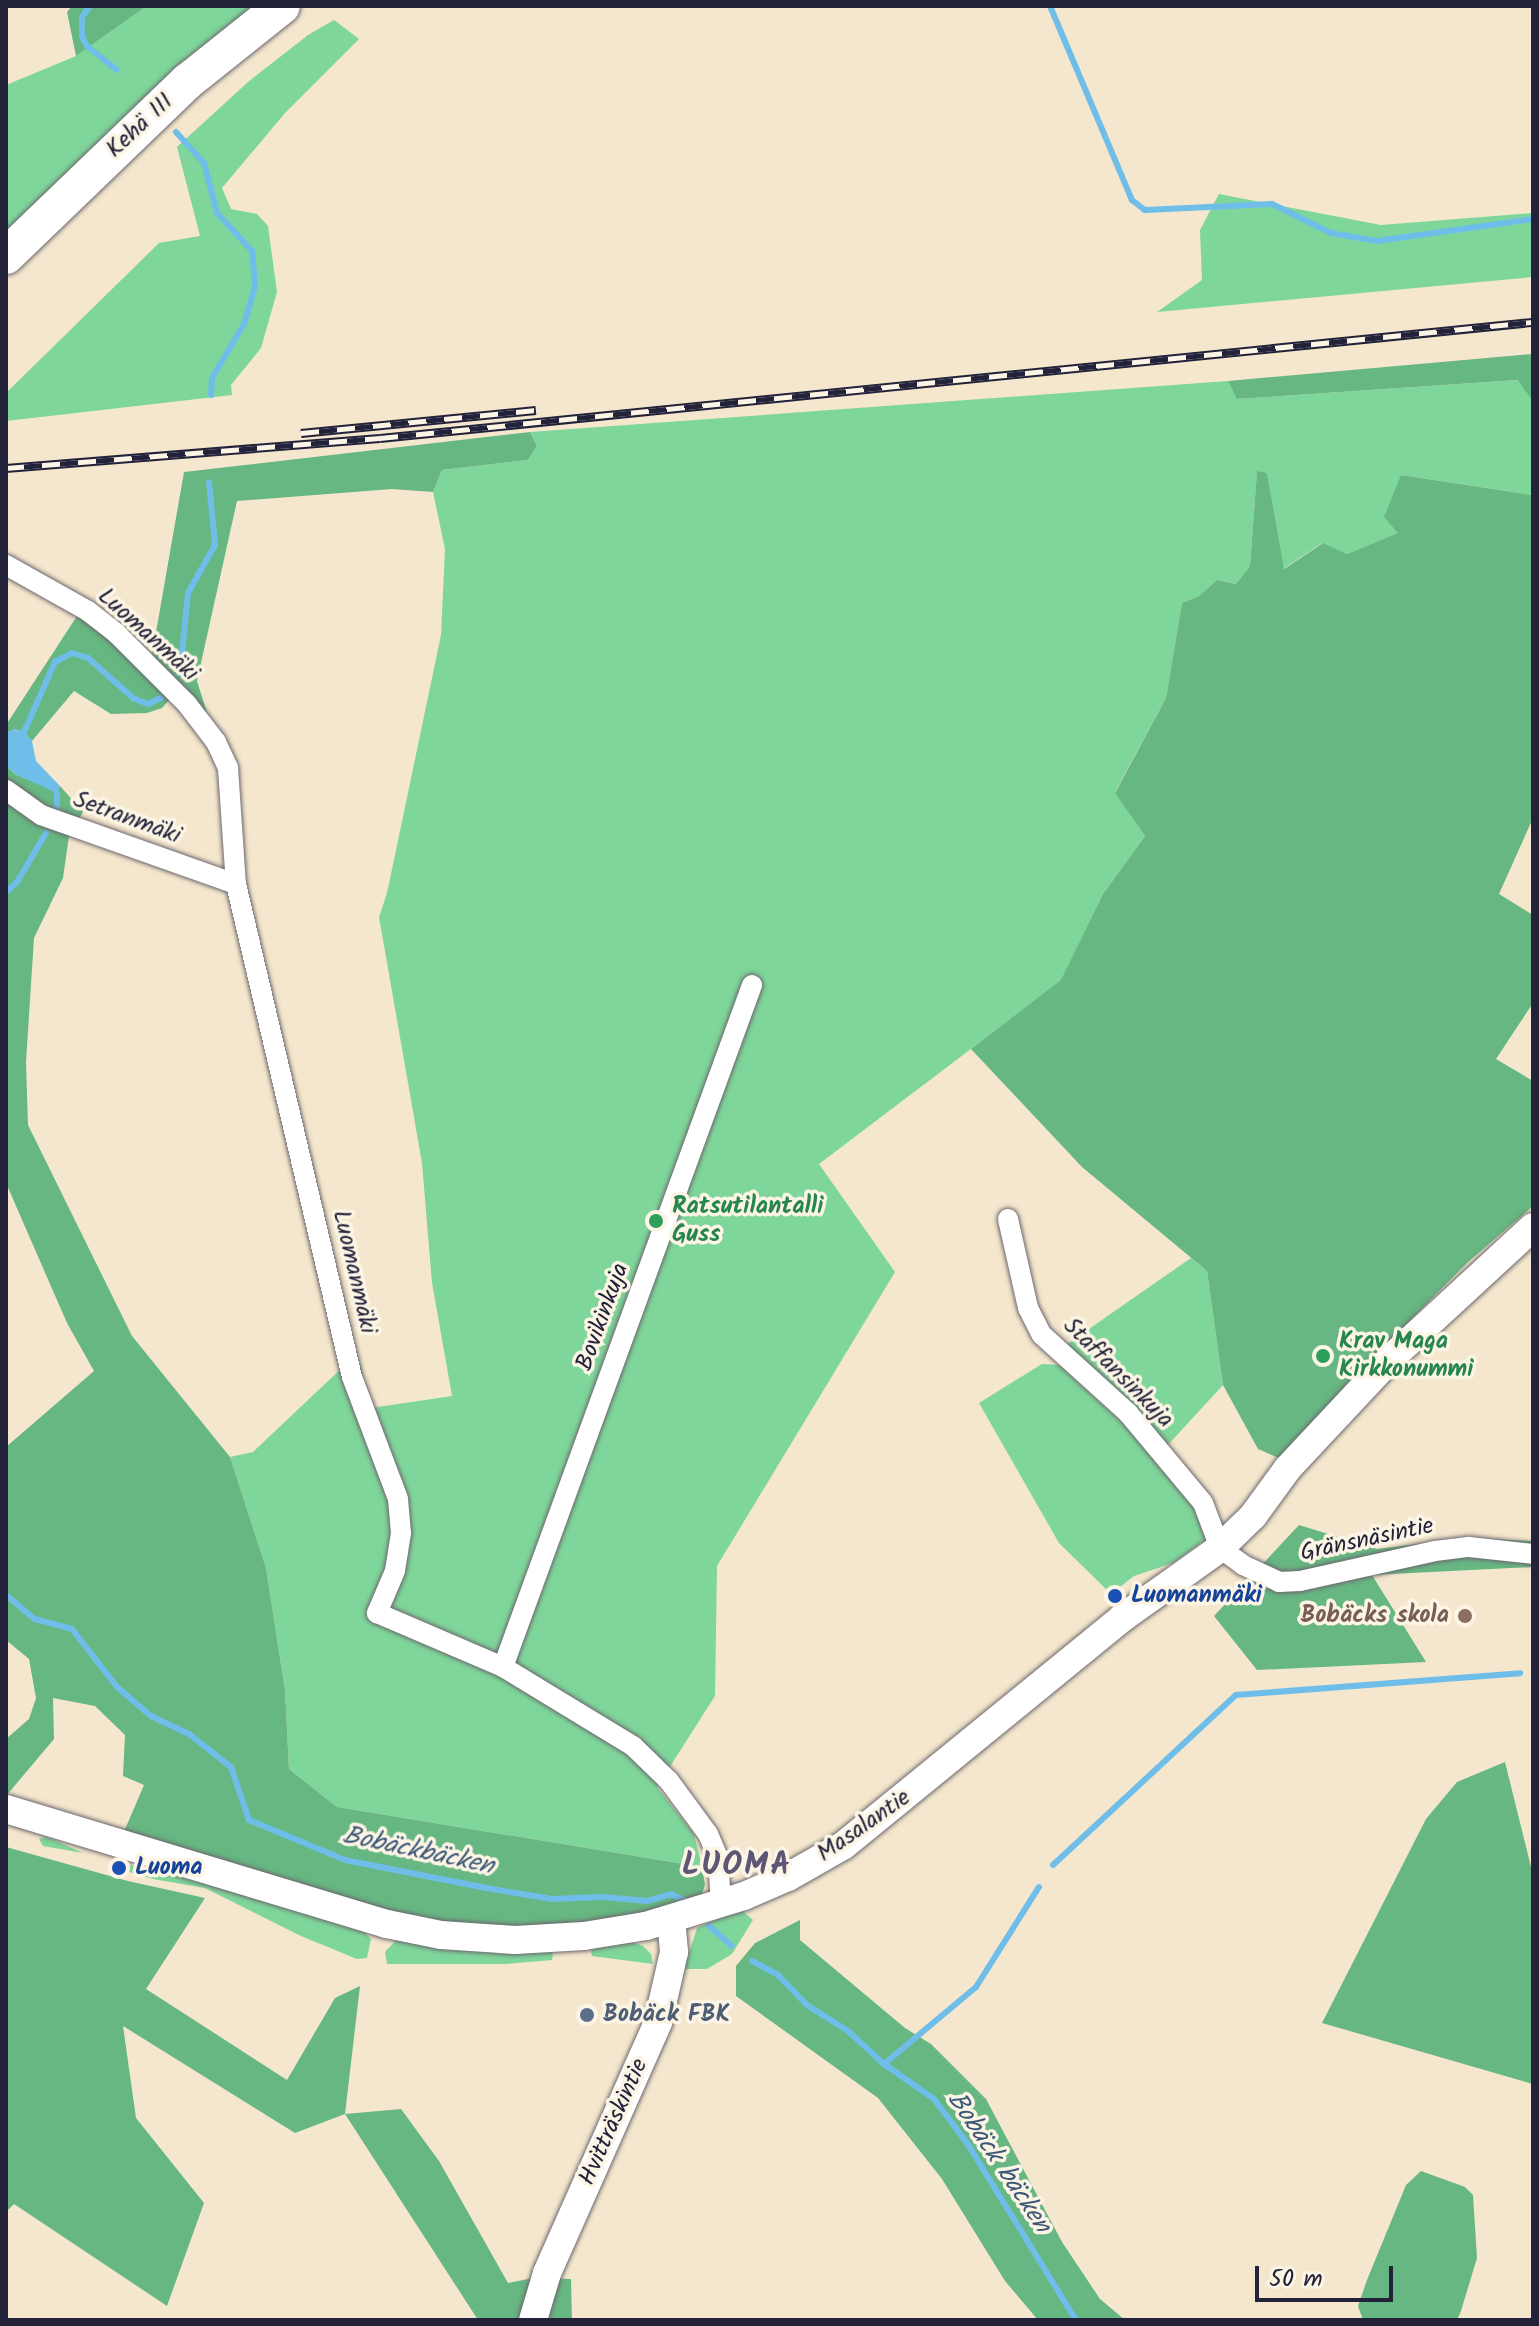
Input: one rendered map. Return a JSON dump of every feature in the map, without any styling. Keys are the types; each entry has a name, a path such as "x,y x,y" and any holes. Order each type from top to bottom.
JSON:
{"highway":[{"name":"Kehä III","path":"6,256 188,81 282,6"}],"street":[{"name":"Luomanmäki","path":"6,565 88,611 117,634 187,704 216,742 228,768 236,884 352,1377 398,1499 401,1533 395,1571 377,1613 503,1667 633,1746 669,1781 708,1834 718,1858 721,1903"},
{"name":"Setranmäki","path":"6,790 41,815 236,884"},
{"name":"Bovikinkuja","path":"503,1667 752,985"},
{"name":"Staffansinkuja","path":"1008,1219 1028,1308 1042,1335 1128,1413 1203,1503 1220,1548"},
{"name":"Masalantie","path":"6,1809 372,1920 441,1935 515,1940 573,1937 671,1919 721,1903 788,1877 844,1845 1122,1618 1220,1548 1253,1516 1288,1468 1391,1358 1533,1227"},
{"name":"Gränsnäsintie","path":"1220,1548 1243,1565 1279,1582 1300,1581 1435,1551 1469,1547 1533,1554"},
{"name":"Hvitträskintie","path":"533,2320 547,2273 658,2022 674,1952 671,1919"}],"green space":[{"path":"72,6 147,6 76,56 67,12"},
{"path":"147,6 256,6 6,236 6,85 76,56"},
{"path":"334,20 359,39 285,113 222,188 231,209 257,214 268,226 277,292 261,348 231,385 232,395 6,421 6,393 159,243 200,236 177,147 248,82 308,35"},
{"path":"1219,194 1381,225 1533,213 1533,277 1157,312 1202,280 1200,230"},
{"path":"1533,354 1533,402 1518,380 1237,399 1228,381"},
{"path":"1519,380 1533,402 1533,495 1401,475 1399,533 1347,554 1322,543 1283,569 1267,474 1257,472 1250,566 1236,584 1217,580 1199,596 1182,603 1166,698 1115,792 1145,836 1103,894 1062,980 819,1164 895,1272 717,1566 715,1696 657,1787 694,1834 702,1867 337,1807 289,1769 285,1690 266,1568 230,1457 253,1452 345,1365 360,1363 371,1408 452,1396 432,1283 422,1163 379,917 387,893 441,635 445,549 433,492 442,470 528,460 537,446 530,432 1228,381 1238,399"},
{"path":"530,432 537,446 528,460 442,470 433,492 392,489 237,501 197,681 210,722 151,661 184,472"},
{"path":"1257,471 1267,473 1284,569 1323,543 1347,554 1398,533 1384,517 1401,475 1533,495 1533,818 1499,894 1533,915 1533,1003 1496,1059 1533,1081 1533,1206 1468,1262 1347,1384 1281,1459 1258,1449 1223,1385 1207,1271 1082,1167 971,1049 1061,980 1103,894 1145,836 1115,793 1166,698 1182,603 1199,596 1217,580 1236,584 1250,566"},
{"path":"77,616 112,641 170,699 162,708 147,713 111,714 74,691 32,741 24,732 14,729 6,734 6,725"},
{"path":"6,765 15,774 57,792 60,786 83,812 69,836 63,878 34,938 26,1062 28,1125 132,1336 230,1457 266,1568 285,1690 289,1769 337,1807 702,1867 705,1885 702,1894 634,1918 550,1929 447,1928 123,1834 144,1785 123,1776 125,1735 95,1706 53,1698 54,1739 6,1796 6,1739 29,1719 36,1698 29,1659 6,1640 6,1447 94,1371 67,1323 6,1183"},
{"path":"1191,1258 1207,1271 1223,1385 1166,1447 1063,1347"},
{"path":"1042,1364 1059,1365 1125,1425 1197,1509 1209,1537 1173,1563 1134,1576 1111,1594 1059,1543 979,1403"},
{"path":"1299,1525 1377,1549 1465,1538 1533,1541 1533,1567 1372,1575 1426,1662 1257,1670 1214,1616"},
{"path":"1505,1762 1533,1875 1533,2084 1322,2023 1426,1819 1457,1782"},
{"path":"46,1837 83,1853 43,1846 39,1839"},
{"path":"6,1847 128,1881 205,1898 146,1989 287,2080 335,1998 360,1986 345,2114 295,2133 123,2026 136,2118 204,2203 167,2306 14,2204 6,2212"},
{"path":"125,1865 158,1868 359,1927 371,1939 367,1958 357,1959 301,1936 205,1888 153,1879 126,1871"},
{"path":"740,1909 753,1920 732,1954 707,1969 684,1969 697,1928"},
{"path":"800,1920 800,1940 905,2028 931,2044 986,2099 1062,2242 1100,2299 1125,2320 1038,2320 1005,2281 942,2179 878,2098 736,1996 736,1966 755,1943"},
{"path":"396,1940 421,1945 552,1951 553,1954 552,1960 506,1964 387,1964 385,1952"},
{"path":"629,1941 643,1946 651,1954 653,1964 592,1956 593,1948"},
{"path":"401,2109 439,2161 508,2283 533,2278 571,2279 572,2320 478,2320 345,2114"},
{"path":"1421,2171 1465,2187 1473,2195 1477,2258 1461,2311 1457,2320 1363,2320 1358,2306 1367,2280 1406,2185"}],"water":[{"path":"14,729 24,732 32,741 36,761 60,786 57,793 15,774 6,765 6,734"}],"waterway":[{"name":"Bobäckbäcken","path":"90,6 82,17 82,37 87,46 117,70"},
{"path":"1050,6 1132,200 1145,210 1272,204 1331,233 1377,241 1533,219"},
{"name":"Bobäckbäcken","path":"176,132 204,163 217,213 252,251 255,286 244,324 212,378 211,395"},
{"name":"Bobäckbäcken","path":"180,673 188,593 215,545 209,482"},
{"name":"Bobäckbäcken","path":"24,732 55,662 72,653 88,658 133,698 148,704 161,698"},
{"name":"Bobäckbäcken","path":"57,793 57,809"},
{"name":"Bobäckbäcken","path":"6,892 17,882 46,833"},
{"name":"Bobäckbäcken","path":"6,1595 35,1619 72,1629 117,1687 151,1716 189,1734 231,1767 249,1820 345,1860 486,1888 552,1899 603,1897 647,1901 671,1894 685,1901"},
{"path":"1053,1865 1236,1695 1520,1673"},
{"path":"884,2064 976,1987 1039,1887"},
{"name":"Bobäck bäcken","path":"709,1926 732,1946"},
{"name":"Bobäck bäcken","path":"752,1961 778,1975 807,2005 848,2031 884,2064 934,2099 967,2143 1076,2320"}],"railway":[{"path":"6,468 380,438 1533,322"},
{"path":"301,433 536,410"}],"place":[{"name":"Ratsutilantalli Guss","path":"656,1221"},
{"name":"Krav Maga Kirkkonummi","path":"1323,1356"},
{"name":"Luomanmäki","path":"1115,1596"},
{"name":"Bobäcks skola","path":"1465,1616"},
{"name":"Luoma","path":"119,1868"},
{"name":"Bobäck FBK","path":"587,2015"}],"district":[{"name":"LUOMA","path":"737,1866"}]}
